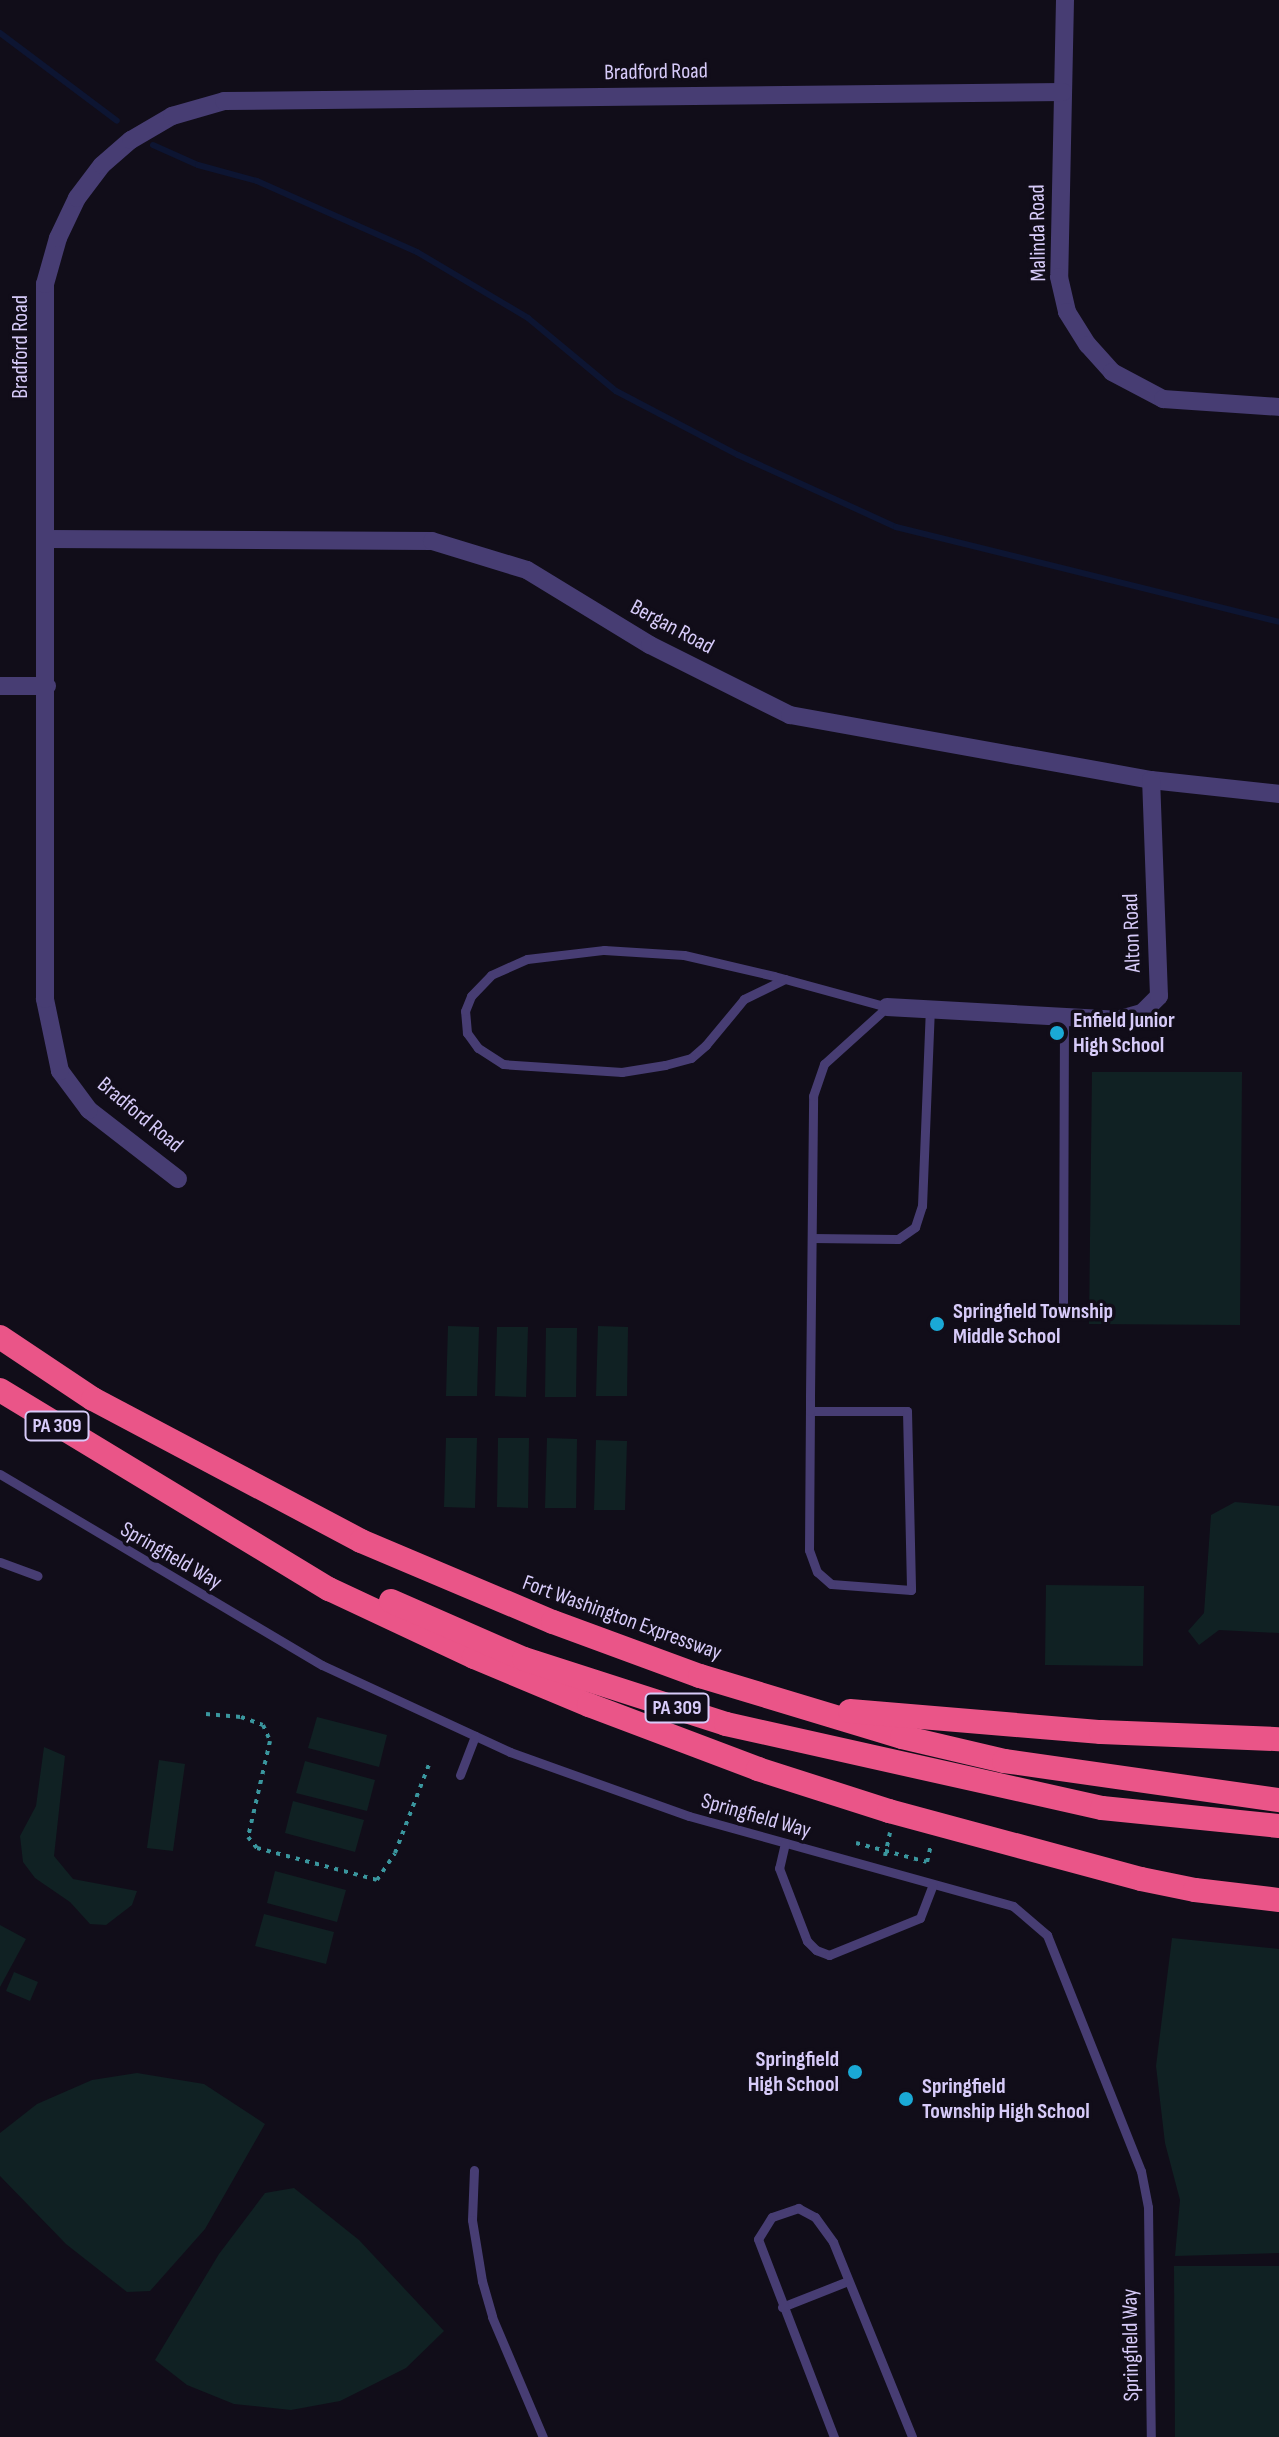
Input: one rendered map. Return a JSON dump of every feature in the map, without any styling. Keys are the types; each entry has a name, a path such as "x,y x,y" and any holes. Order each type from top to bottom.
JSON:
{"highway":[{"name":"Fort Washington Expressway","path":"0,1337 93,1399 361,1541 553,1622 700,1676 902,1737 1004,1761 1279,1800"},
{"name":"PA 309","path":"0,1390 115,1461 343,1580 524,1659 726,1724 1102,1808 1279,1826"},
{"path":"115,1461 329,1589 474,1657 758,1769 889,1811 1141,1879 1195,1890 1279,1900"},
{"path":"800,1706 1101,1732 1279,1739"}],"street":[{"name":"Malinda Road","path":"1065,0 1059,277 1067,312 1088,345 1112,372 1163,399 1279,407"},
{"name":"Bradford Road","path":"178,1179 89,1110 60,1071 45,999 45,284 58,238 77,198 102,165 131,140 172,116 224,101 1063,92"},
{"name":"Bergan Road","path":"46,539 432,541 527,570 650,645 790,715 1151,780 1279,794"},
{"path":"0,686 47,686"},
{"name":"Alton Road","path":"887,1007 1117,1020 1142,1013 1159,996 1151,780"}],"lane":[{"path":"785,979 744,999 706,1045 691,1058 636,1070 622,1072 503,1064 478,1048 467,1033 465,1011 471,996 491,975 527,959 604,950 684,955 785,979 887,1007"},
{"path":"810,1411 907,1411 911,1590 831,1584 817,1572 809,1542 810,1411 812,1238 813,1096 824,1064 887,1007"},
{"path":"812,1238 898,1239 915,1227 922,1206 930,1010"},
{"path":"1063,1304 1064,1017"},
{"name":"Springfield Way","path":"0,1474 322,1665 475,1736 689,1816 1013,1906 1047,1935 1110,2086 1141,2171 1148,2207 1151,2437"},
{"path":"0,1562 38,1576"},
{"path":"460,1775 475,1736"},
{"path":"785,1843 779,1868 807,1941 816,1950 829,1955 920,1918 933,1884"},
{"path":"474,2170 472,2220 482,2281 492,2317 543,2437"},
{"path":"834,2437 758,2239 772,2217 798,2208 815,2217 833,2242 912,2437"},
{"path":"782,2307 848,2281"}],"path":[{"path":"206,1714 241,1717 263,1725 270,1741 248,1837 257,1848 377,1880 395,1853 430,1762"},
{"path":"886,1851 891,1832 904,1835"},
{"path":"856,1843 927,1862 932,1843 918,1839"}],"shaded area":[{"path":"1092,1072 1242,1072 1240,1325 1089,1324"},
{"path":"448,1326 479,1327 477,1396 446,1396"},
{"path":"598,1326 628,1327 627,1396 596,1396"},
{"path":"497,1327 528,1327 526,1397 495,1396"},
{"path":"546,1328 577,1328 576,1397 545,1397"},
{"path":"446,1438 477,1438 475,1508 444,1507"},
{"path":"498,1438 529,1438 528,1508 497,1507"},
{"path":"547,1438 577,1439 576,1508 545,1508"},
{"path":"596,1440 627,1441 625,1510 594,1510"},
{"path":"1235,1502 1279,1506 1279,1633 1219,1630 1199,1645 1188,1631 1204,1613 1211,1515"},
{"path":"1046,1585 1144,1586 1143,1666 1045,1665"},
{"path":"317,1717 387,1735 379,1767 308,1748"},
{"path":"44,1747 65,1756 54,1856 73,1879 137,1891 132,1905 106,1925 90,1924 70,1902 35,1878 23,1862 20,1836 36,1806"},
{"path":"159,1760 185,1764 173,1851 147,1848"},
{"path":"305,1761 375,1780 367,1811 296,1793"},
{"path":"293,1801 364,1820 355,1852 285,1833"},
{"path":"275,1871 346,1890 337,1922 267,1903"},
{"path":"264,1914 334,1932 326,1964 255,1946"},
{"path":"0,1925 26,1939 0,1987"},
{"path":"1172,1938 1279,1949 1279,2253 1175,2256 1180,2200 1165,2143 1156,2066"},
{"path":"14,1972 38,1982 30,2001 6,1991"},
{"path":"137,2073 204,2084 265,2124 205,2229 150,2291 127,2292 66,2244 0,2176 0,2133 37,2104 92,2080"},
{"path":"294,2188 359,2240 444,2331 406,2368 340,2401 291,2410 234,2404 187,2385 155,2360 219,2254 265,2193"},
{"path":"1174,2266 1279,2266 1279,2437 1175,2437"}],"waterway":[{"path":"0,33 117,121"},
{"path":"153,145 198,165 257,181 417,252 528,318 616,391 738,455 896,527 1279,622"}],"place":[{"name":"Enfield Junior High School","path":"1057,1033"},
{"name":"Springfield Township Middle School","path":"937,1324"},
{"name":"Springfield High School","path":"855,2072"},
{"name":"Springfield Township High School","path":"906,2099"}]}
